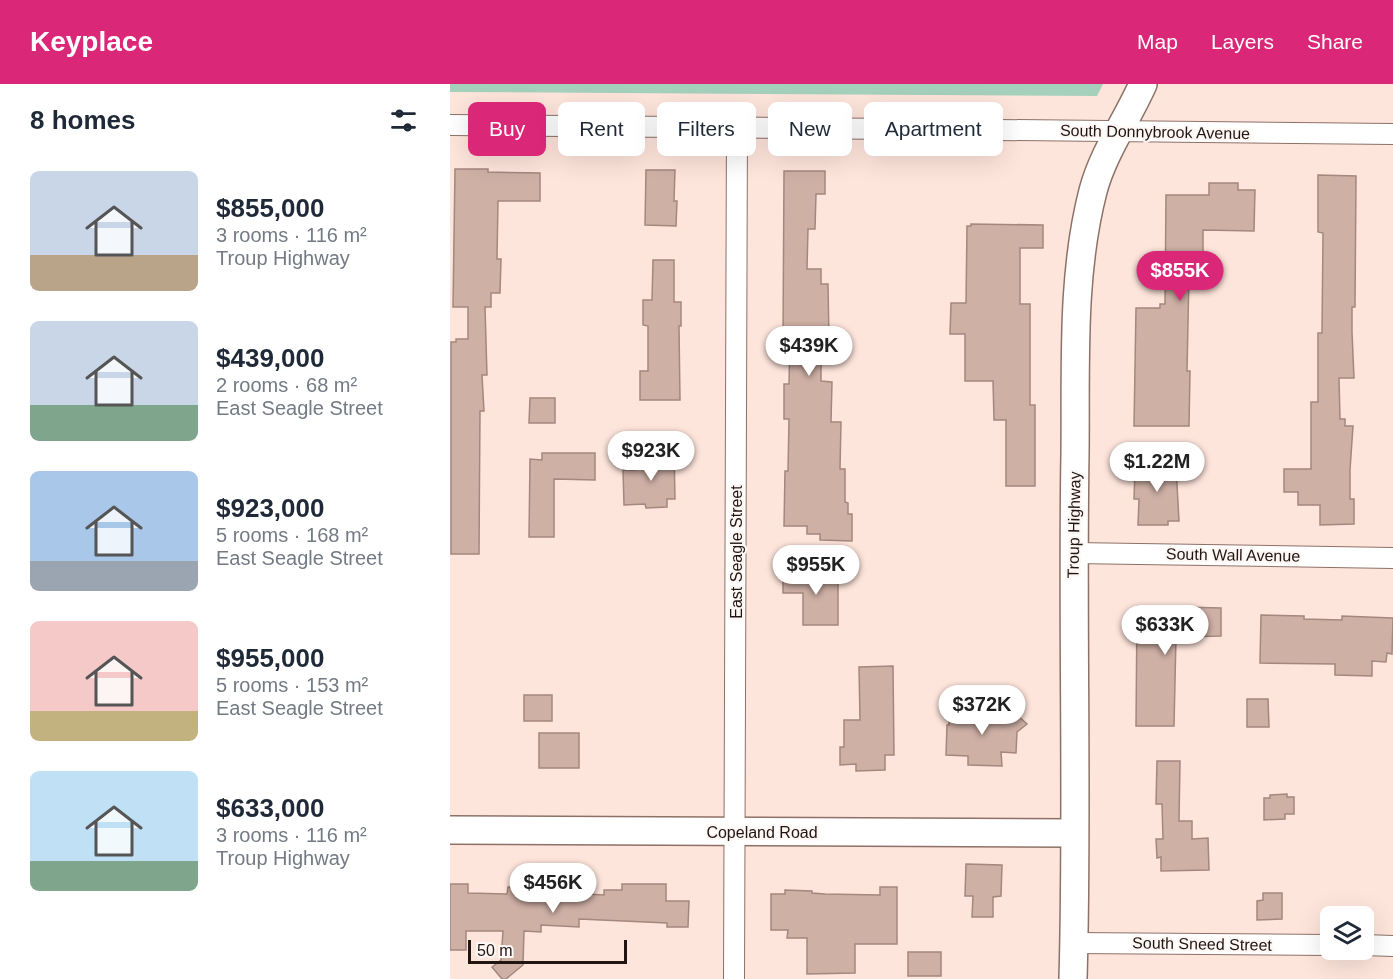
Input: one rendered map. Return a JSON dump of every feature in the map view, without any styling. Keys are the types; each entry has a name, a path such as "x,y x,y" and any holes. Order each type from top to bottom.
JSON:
{"main road":[{"name":"Troup Highway","path":"1073,979 1073,553 1077,297 1082,250 1093,191 1104,158 1143,84"},
{"name":"Copeland Road","path":"450,830 1074,833"}],"street":[{"name":"South Donnybrook Avenue","path":"450,125 657,126"},
{"name":"South Donnybrook Avenue","path":"756,126 1393,134"},
{"name":"East Seagle Street","path":"734,979 737,156"},
{"name":"South Wall Avenue","path":"1073,553 1393,558"},
{"name":"South Sneed Street","path":"1074,943 1320,945"},
{"path":"1374,945 1393,946"}],"green space":[{"path":"450,84 1103,84 1097,96 450,92"}],"building":[{"path":"455,169 540,173 540,201 498,201 497,259 501,259 500,293 491,293 491,307 485,307 487,375 482,375 484,411 480,411 479,554 451,554 451,342 456,342 456,339 468,339 468,307 453,307"},
{"path":"646,170 675,170 676,226 645,225"},
{"path":"784,171 825,171 825,194 816,194 815,229 808,229 807,269 821,269 821,284 828,284 829,339 821,339 821,381 832,382 831,422 841,422 840,469 845,469 845,502 848,503 848,514 852,514 852,541 820,540 820,534 807,534 807,526 784,526 789,419 784,419 784,384 789,384 790,339 783,339"},
{"path":"1318,175 1356,176 1355,307 1352,307 1354,378 1339,378 1340,419 1345,419 1345,426 1353,426 1350,499 1354,499 1354,524 1320,525 1320,505 1298,505 1298,492 1284,492 1284,469 1311,469 1311,402 1318,402 1318,333 1322,333 1323,233 1318,232"},
{"path":"1209,183 1238,183 1238,190 1255,190 1254,231 1203,230 1203,274 1189,274 1187,371 1190,371 1189,426 1134,426 1136,308 1160,308 1160,304 1165,304 1166,195 1209,195"},
{"path":"971,224 1043,225 1043,248 1020,248 1020,304 1030,304 1030,405 1035,405 1035,486 1006,486 1006,420 994,420 993,381 965,381 965,334 950,334 951,303 966,303 967,226"},
{"path":"653,260 674,260 674,302 681,302 680,400 640,400 640,371 648,371 648,326 643,325 643,300 652,300"},
{"path":"530,398 555,398 555,423 529,423"},
{"path":"651,450 674,450 675,499 667,499 667,507 646,508 645,504 624,505 623,470 651,467"},
{"path":"542,453 595,453 595,480 554,479 554,537 529,537 530,459 542,460"},
{"path":"1147,459 1168,459 1168,466 1176,466 1179,521 1168,521 1168,525 1138,525 1139,499 1134,499 1135,470 1147,470"},
{"path":"838,572 838,625 803,625 803,593 783,593 783,573"},
{"path":"1137,606 1221,608 1221,636 1176,637 1174,726 1136,726"},
{"path":"1261,615 1342,620 1342,616 1393,618 1392,654 1387,653 1386,662 1372,661 1372,676 1335,675 1335,664 1260,663"},
{"path":"893,666 894,755 885,755 885,770 856,771 856,764 840,765 840,747 844,747 844,720 860,720 859,667"},
{"path":"524,695 552,695 552,721 524,721"},
{"path":"1247,699 1268,699 1269,727 1247,727"},
{"path":"949,706 969,706 969,714 1016,714 1027,724 1017,732 1016,753 1001,752 1002,766 968,765 968,756 946,755"},
{"path":"539,733 579,733 579,768 539,768"},
{"path":"1157,761 1180,761 1179,821 1192,821 1192,839 1208,838 1209,870 1161,871 1161,857 1157,858 1156,839 1163,839 1162,804 1156,804"},
{"path":"1287,794 1287,797 1294,797 1294,814 1285,814 1285,819 1264,820 1264,798 1270,798 1270,795"},
{"path":"966,864 1002,865 1001,896 993,897 993,917 972,917 973,896 965,896"},
{"path":"450,884 468,884 468,893 507,894 508,887 554,889 554,892 604,895 604,890 622,890 622,884 666,884 666,901 689,901 688,927 667,927 667,923 579,919 579,927 541,925 541,932 524,931 523,965 506,979 502,979 492,967 501,960 503,931 466,931 466,950 450,950"},
{"path":"880,887 897,887 897,944 855,944 855,973 807,974 807,938 787,938 788,930 771,930 771,894 785,894 785,890 825,894 880,895"},
{"path":"1263,893 1282,893 1282,919 1257,920 1257,901 1263,900"},
{"path":"908,952 941,952 941,976 908,976"}]}
